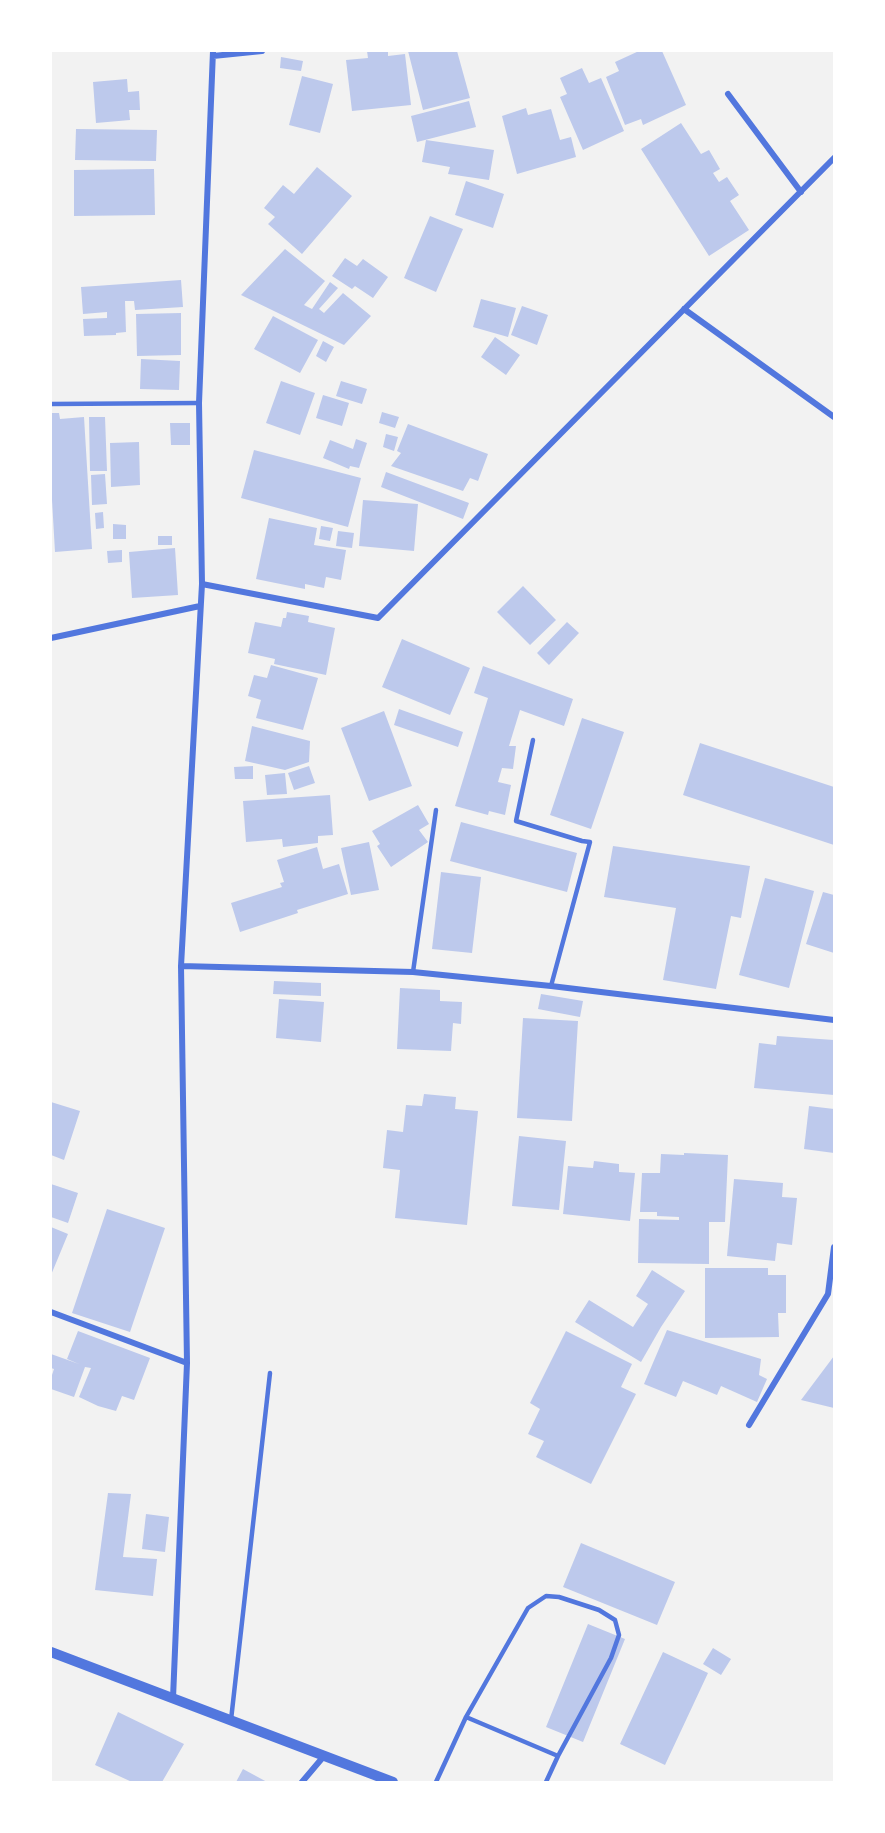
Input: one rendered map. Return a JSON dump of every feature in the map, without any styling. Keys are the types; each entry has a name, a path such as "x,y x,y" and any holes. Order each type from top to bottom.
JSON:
{"street":[{"path":"173,1698 187,1363 181,966 202,584 199,403 213,53 262,51"},
{"path":"728,94 801,192"},
{"path":"202,584 378,618 834,158"},
{"path":"684,309 834,417"},
{"path":"51,638 200,606"},
{"path":"181,966 412,972 834,1020"},
{"path":"749,1425 828,1294 834,1247"},
{"path":"51,1312 187,1363"},
{"path":"51,1652 393,1782"},
{"path":"302,1782 324,1756"}],"lane":[{"path":"51,404 199,403"},
{"path":"533,740 516,822 590,842 551,986"},
{"path":"412,972 436,810"},
{"path":"231,1720 270,1373"},
{"path":"436,1782 466,1717 528,1608 546,1596 558,1597 599,1610 615,1620 619,1635 611,1658 546,1782"},
{"path":"466,1717 558,1756"}],"building":[{"path":"367,51 388,51 388,56 405,54 411,105 352,111 346,60 368,58"},
{"path":"408,51 457,51 470,98 423,110"},
{"path":"639,51 662,51 686,105 643,125 641,119 625,125 606,77 619,71 615,62"},
{"path":"281,57 303,61 301,71 280,68"},
{"path":"582,68 589,83 601,78 624,131 583,150 560,97 567,94 560,78"},
{"path":"302,76 333,84 320,133 289,125"},
{"path":"127,79 128,92 139,91 140,110 129,110 130,120 96,123 93,82"},
{"path":"469,101 476,127 417,142 411,116"},
{"path":"526,108 528,115 551,109 560,140 571,137 576,157 517,174 502,116"},
{"path":"681,123 701,154 709,150 720,169 713,173 719,182 727,177 739,195 730,201 749,230 709,256 641,149"},
{"path":"76,129 157,130 156,161 75,160"},
{"path":"426,140 494,150 489,180 448,174 450,167 422,162"},
{"path":"317,167 352,196 302,254 268,224 275,217 264,208 283,185 294,194"},
{"path":"154,169 155,215 74,216 74,170"},
{"path":"466,181 504,194 493,228 455,215"},
{"path":"430,216 463,229 436,292 404,278"},
{"path":"285,249 325,281 304,305 312,309 330,282 338,288 319,309 324,313 343,293 371,316 344,345 241,295"},
{"path":"345,258 357,266 363,259 388,277 373,298 355,286 352,289 332,276"},
{"path":"181,280 183,307 135,310 134,301 125,301 126,332 116,333 116,335 84,336 83,319 107,318 107,312 83,314 81,287"},
{"path":"481,299 516,308 508,337 473,327"},
{"path":"522,306 548,315 537,345 511,335"},
{"path":"181,313 181,355 137,356 136,314"},
{"path":"273,316 318,340 300,373 254,349"},
{"path":"495,337 520,355 506,375 481,357"},
{"path":"323,341 334,347 326,362 316,356"},
{"path":"141,359 180,361 179,390 140,389"},
{"path":"281,381 315,393 300,435 266,423"},
{"path":"341,381 367,389 362,404 336,396"},
{"path":"323,395 349,403 342,426 316,418"},
{"path":"382,412 399,417 395,428 379,423"},
{"path":"51,413 59,413 60,419 84,417 92,549 55,552 51,500"},
{"path":"89,417 105,417 107,471 90,471"},
{"path":"170,423 190,423 190,445 171,445"},
{"path":"408,424 488,454 478,481 470,478 463,491 391,466 401,453 397,451"},
{"path":"386,434 398,437 394,451 383,447"},
{"path":"356,439 367,443 359,468 350,466 349,469 323,458 330,440 353,449"},
{"path":"139,442 140,485 111,487 110,443"},
{"path":"254,450 361,478 348,527 241,498"},
{"path":"386,472 469,503 463,519 381,487"},
{"path":"105,474 107,504 92,505 91,475"},
{"path":"363,500 418,504 414,551 359,546"},
{"path":"103,512 104,528 96,529 95,513"},
{"path":"269,518 317,528 314,545 346,550 341,580 326,577 324,588 305,584 305,589 256,579"},
{"path":"113,524 126,525 126,539 113,539"},
{"path":"321,526 333,528 330,541 319,539"},
{"path":"338,531 354,533 352,548 336,546"},
{"path":"158,536 172,536 172,545 158,545"},
{"path":"175,548 178,595 132,598 129,552"},
{"path":"122,550 122,562 108,563 107,551"},
{"path":"523,586 556,620 530,645 497,612"},
{"path":"287,612 309,616 308,622 335,628 326,675 274,664 275,659 248,653 255,622 281,627"},
{"path":"567,622 579,633 549,665 537,653"},
{"path":"402,639 470,668 450,715 382,687"},
{"path":"271,665 318,678 303,730 256,718 261,700 248,696 254,675 267,678"},
{"path":"483,666 573,699 564,726 520,710 509,746 516,746 513,769 502,768 498,782 511,785 505,815 489,811 488,815 455,806 488,698 474,693"},
{"path":"399,709 463,732 458,747 394,725"},
{"path":"384,711 412,786 369,801 341,728"},
{"path":"582,718 624,732 591,829 550,815"},
{"path":"252,726 310,741 309,762 285,770 245,761"},
{"path":"700,743 834,787 834,845 683,795"},
{"path":"253,766 253,779 235,779 234,767"},
{"path":"309,766 315,783 294,790 288,773"},
{"path":"285,773 287,794 267,795 265,775"},
{"path":"330,795 333,835 318,836 318,843 283,847 282,839 246,842 243,801"},
{"path":"418,805 429,824 419,830 428,842 391,867 377,846 380,844 372,831"},
{"path":"461,822 577,853 567,892 450,861"},
{"path":"369,842 379,890 351,895 341,848"},
{"path":"613,846 750,866 741,918 731,916 716,989 663,980 676,908 604,897"},
{"path":"317,847 323,869 339,864 348,894 297,910 298,913 240,932 231,903 282,887 280,883 284,882 277,860"},
{"path":"441,872 481,877 472,953 432,949"},
{"path":"765,878 814,891 789,988 739,975"},
{"path":"823,892 834,895 834,953 806,944"},
{"path":"274,981 321,983 321,996 273,994"},
{"path":"400,988 440,990 440,1001 462,1002 461,1024 453,1023 451,1051 397,1049"},
{"path":"541,994 583,1001 580,1017 538,1009"},
{"path":"279,999 324,1002 321,1042 276,1038"},
{"path":"523,1018 578,1021 572,1121 517,1118"},
{"path":"777,1036 834,1040 834,1095 754,1088 759,1043 776,1045"},
{"path":"424,1094 456,1097 455,1109 478,1111 467,1225 395,1218 400,1170 383,1168 387,1130 403,1132 406,1105 422,1106"},
{"path":"51,1102 80,1111 64,1160 51,1155"},
{"path":"809,1106 834,1109 834,1153 804,1149"},
{"path":"519,1136 566,1141 559,1210 512,1206"},
{"path":"684,1153 728,1155 725,1222 709,1222 709,1264 638,1263 639,1219 679,1220 679,1217 657,1216 657,1212 640,1212 642,1173 660,1173 661,1154 684,1155"},
{"path":"594,1161 619,1164 619,1172 635,1173 630,1221 563,1214 568,1166 593,1168"},
{"path":"734,1179 783,1183 782,1197 797,1198 792,1245 777,1243 775,1261 727,1256"},
{"path":"51,1184 78,1193 68,1223 51,1217"},
{"path":"107,1209 165,1228 130,1332 72,1313"},
{"path":"51,1227 68,1234 51,1275"},
{"path":"705,1268 768,1268 768,1275 786,1275 786,1313 778,1313 779,1337 705,1338"},
{"path":"652,1270 685,1291 641,1362 575,1322 589,1300 633,1327 648,1304 636,1296"},
{"path":"667,1330 761,1359 759,1375 767,1379 757,1402 721,1386 717,1395 683,1381 676,1397 644,1384"},
{"path":"78,1331 150,1358 134,1400 122,1396 116,1411 79,1397 91,1368 85,1367 74,1397 51,1389 54,1369 51,1368 51,1354 79,1364 67,1359"},
{"path":"566,1331 632,1364 621,1387 636,1394 591,1484 536,1457 544,1441 528,1434 540,1409 530,1403"},
{"path":"834,1356 834,1408 801,1400"},
{"path":"108,1493 131,1494 123,1557 157,1559 153,1596 95,1590"},
{"path":"146,1514 169,1517 165,1552 142,1549"},
{"path":"581,1543 675,1582 657,1625 563,1587"},
{"path":"588,1624 625,1639 583,1742 546,1727"},
{"path":"713,1648 731,1659 721,1675 703,1664"},
{"path":"663,1652 708,1673 665,1765 620,1744"},
{"path":"118,1712 184,1744 162,1782 132,1782 95,1765"},
{"path":"243,1769 267,1782 236,1782"}]}
